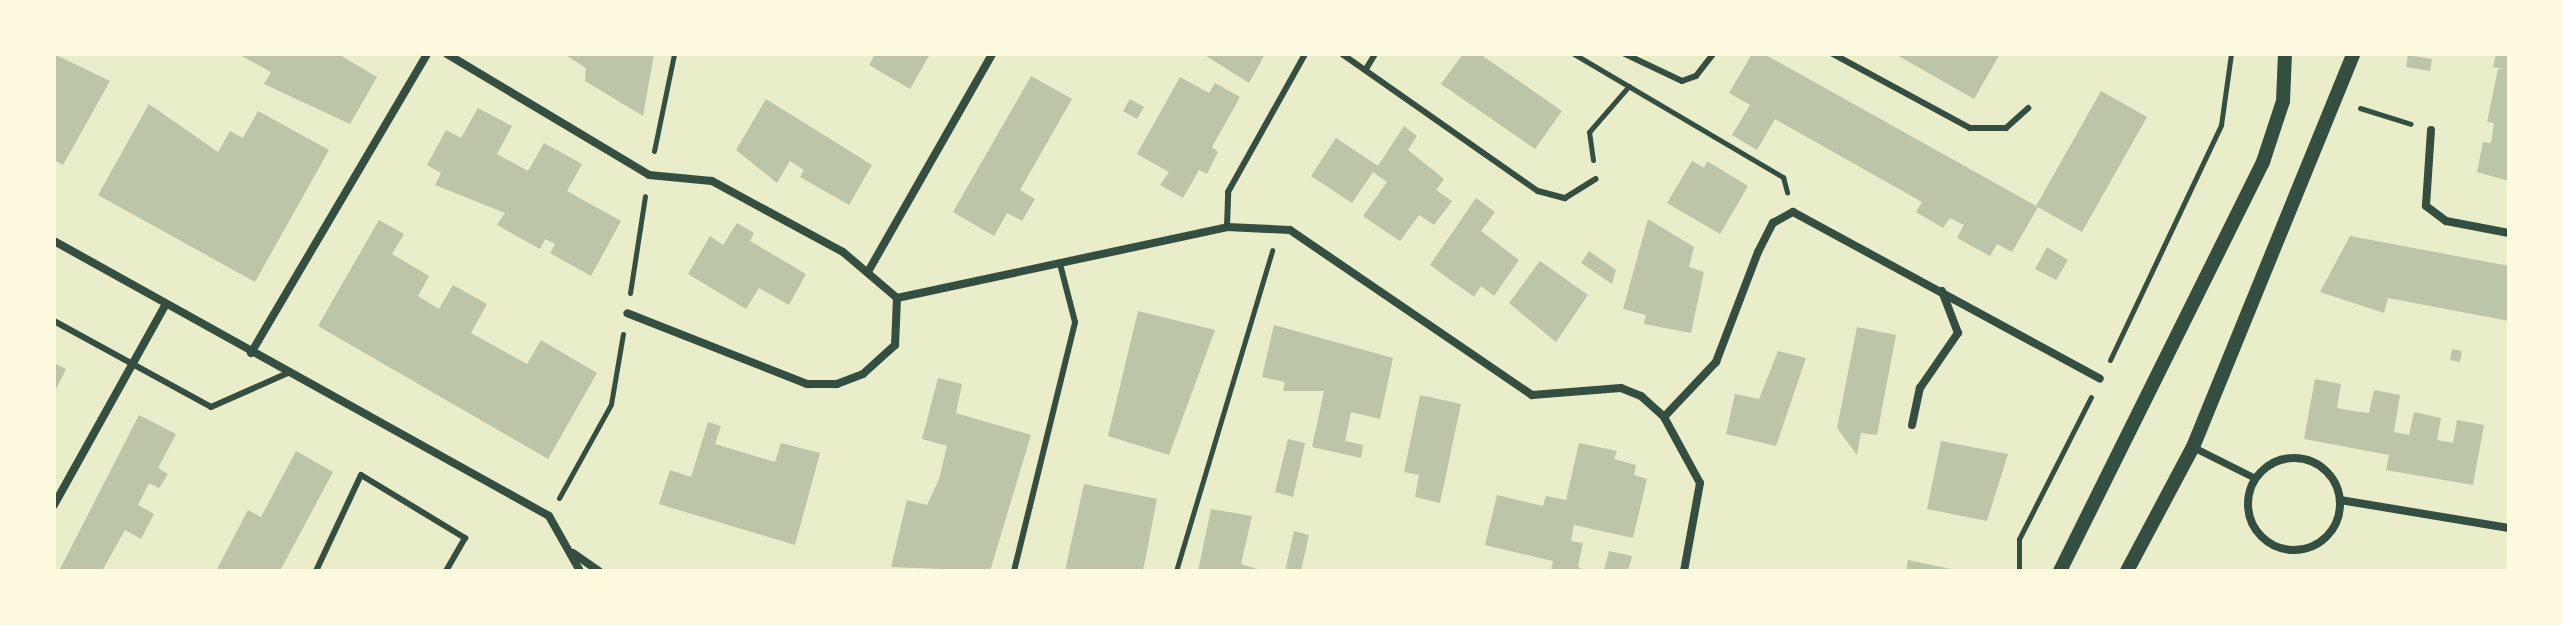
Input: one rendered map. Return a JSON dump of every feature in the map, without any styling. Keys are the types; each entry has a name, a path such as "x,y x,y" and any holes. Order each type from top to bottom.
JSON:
{"street":[{"path":"251,353 427,54"},
{"path":"447,54 649,175 712,181 869,270 897,298 895,345 863,374 837,384 807,384 627,313"},
{"path":"869,270 992,54"},
{"path":"2060,571 2263,162 2283,101 2285,54"},
{"path":"2127,571 2193,447 2353,54"},
{"path":"2431,130 2426,206 2446,221 2509,233"},
{"path":"1664,417 1716,362 1758,252 1773,223 1793,212 1940,288 2100,379"},
{"path":"897,298 1061,268 1227,227 1278,227 1532,395 1621,388 1664,417 1700,483 1684,571"},
{"path":"54,241 549,516 580,571"},
{"path":"1912,425 1920,388 1958,333 1940,288"},
{"path":"54,505 166,304"},
{"path":"2193,447 2255,478"},
{"path":"2299,459 2322,468 2340,500 2336,523 2321,541 2288,550 2266,541 2252,523 2247,500 2255,478 2275,463 2299,459"},
{"path":"2340,500 2509,528"},
{"path":"571,552 599,571"}],"lane":[{"path":"1227,227 1228,192 1305,54"},
{"path":"1342,54 1547,196 1574,196 1595,179"},
{"path":"1366,69 1375,54"},
{"path":"1625,54 1649,70 1690,80 1713,54"},
{"path":"1833,54 1970,128 2006,128 2028,108"},
{"path":"1014,571 1075,322 1061,268"},
{"path":"54,321 211,407 288,373"},
{"path":"316,571 361,475 465,538 446,571"}],"path":[{"path":"549,516 611,404 649,175 674,54"},
{"path":"1574,54 1783,177 1793,212"},
{"path":"2019,571 2019,539 2100,379 2221,125 2231,54"},
{"path":"1595,179 1589,132 1628,86 1649,70"},
{"path":"2335,100 2431,130"},
{"path":"1176,571 1278,227"}],"building":[{"path":"54,54 110,81 63,165 54,160"},
{"path":"238,54 338,54 377,77 350,124 264,84 271,72"},
{"path":"564,54 654,54 643,116 585,81 586,68"},
{"path":"875,54 930,54 910,89 869,65"},
{"path":"1203,54 1265,54 1249,83"},
{"path":"1463,54 1480,54 1562,111 1535,149 1441,84"},
{"path":"1752,54 1764,54 2038,207 2012,252 1997,244 1990,256 1957,238 1964,225 1950,218 1943,228 1916,212 1922,202 1775,119 1757,150 1732,135 1750,105 1729,93"},
{"path":"1895,54 2000,54 1974,99"},
{"path":"2496,54 2509,54 2509,181 2477,172 2483,142 2491,143 2494,123 2487,122 2498,69 2505,69 2493,67"},
{"path":"2408,55 2432,59 2430,71 2406,67"},
{"path":"1031,76 1072,99 1020,190 1035,199 1022,221 1007,213 994,236 953,212"},
{"path":"1180,77 1209,93 1215,83 1240,97 1212,147 1218,152 1207,174 1199,170 1183,198 1160,185 1169,172 1137,154"},
{"path":"2101,91 2147,117 2082,232 2036,206"},
{"path":"766,99 872,165 849,205 800,177 804,170 790,161 777,183 736,150"},
{"path":"1130,99 1144,107 1137,119 1123,111"},
{"path":"149,104 218,152 230,131 243,138 258,111 329,150 255,282 98,195"},
{"path":"478,108 512,126 497,154 528,171 544,143 582,164 567,191 621,221 591,276 550,253 555,244 545,239 540,249 497,225 505,213 435,185 441,173 427,165 446,130 461,138"},
{"path":"1404,126 1417,136 1408,150 1444,179 1436,190 1452,201 1434,225 1419,215 1400,241 1363,216 1387,182 1373,172 1352,203 1311,176 1336,138 1378,166"},
{"path":"1692,161 1704,168 1707,161 1748,186 1720,234 1667,203"},
{"path":"1476,198 1495,212 1481,231 1519,260 1494,296 1481,286 1474,297 1430,265"},
{"path":"1648,219 1694,247 1689,267 1704,272 1691,333 1644,324 1646,315 1623,309"},
{"path":"379,220 404,234 392,254 429,276 418,296 439,309 453,285 487,304 471,333 527,364 541,340 597,373 548,459 318,326"},
{"path":"737,223 754,233 750,241 806,274 789,305 759,288 746,309 688,274 710,236 723,245"},
{"path":"2350,236 2509,266 2509,321 2388,298 2384,313 2320,292"},
{"path":"2047,247 2068,260 2056,280 2035,269"},
{"path":"1589,251 1616,270 1612,284 1581,263"},
{"path":"1540,261 1588,295 1556,342 1509,303"},
{"path":"1138,311 1215,330 1169,455 1108,436"},
{"path":"1274,325 1393,358 1380,419 1351,412 1345,441 1363,445 1361,458 1312,447 1324,391 1283,391 1285,382 1262,377"},
{"path":"1857,327 1896,335 1877,435 1861,433 1857,455 1837,428"},
{"path":"2452,349 2462,351 2460,362 2450,360"},
{"path":"1778,351 1806,358 1776,446 1726,434 1735,394 1759,399"},
{"path":"54,363 66,369 54,393"},
{"path":"938,378 962,384 956,413 1031,435 990,571 891,567 907,500 927,505 939,479 947,446 922,439"},
{"path":"2315,379 2341,384 2337,408 2369,413 2374,390 2400,395 2394,432 2409,435 2414,412 2441,418 2437,440 2453,443 2457,420 2484,425 2473,485 2386,470 2389,455 2304,439"},
{"path":"1420,395 1461,404 1440,503 1415,497 1419,475 1404,472"},
{"path":"139,415 176,434 158,468 168,474 159,488 149,483 138,505 154,514 141,539 125,530 102,571 59,571"},
{"path":"708,422 721,426 715,444 775,462 781,443 820,453 795,545 659,504 670,470 691,477"},
{"path":"1288,439 1305,443 1293,497 1275,492"},
{"path":"1941,441 2008,454 1987,521 1927,509"},
{"path":"1579,443 1617,451 1614,459 1636,465 1634,475 1647,479 1633,538 1574,525 1571,541 1583,543 1578,567 1587,571 1551,571 1553,561 1485,545 1497,495 1543,506 1546,496 1566,500"},
{"path":"296,451 333,472 280,571 217,569 248,510 261,517"},
{"path":"1084,484 1157,499 1143,571 1065,571"},
{"path":"1211,509 1252,516 1241,564 1264,571 1198,571"},
{"path":"1294,531 1309,535 1301,571 1285,571"},
{"path":"1609,551 1632,556 1628,571 1604,570"},
{"path":"1908,560 1956,570 1956,571 1906,571"}]}
